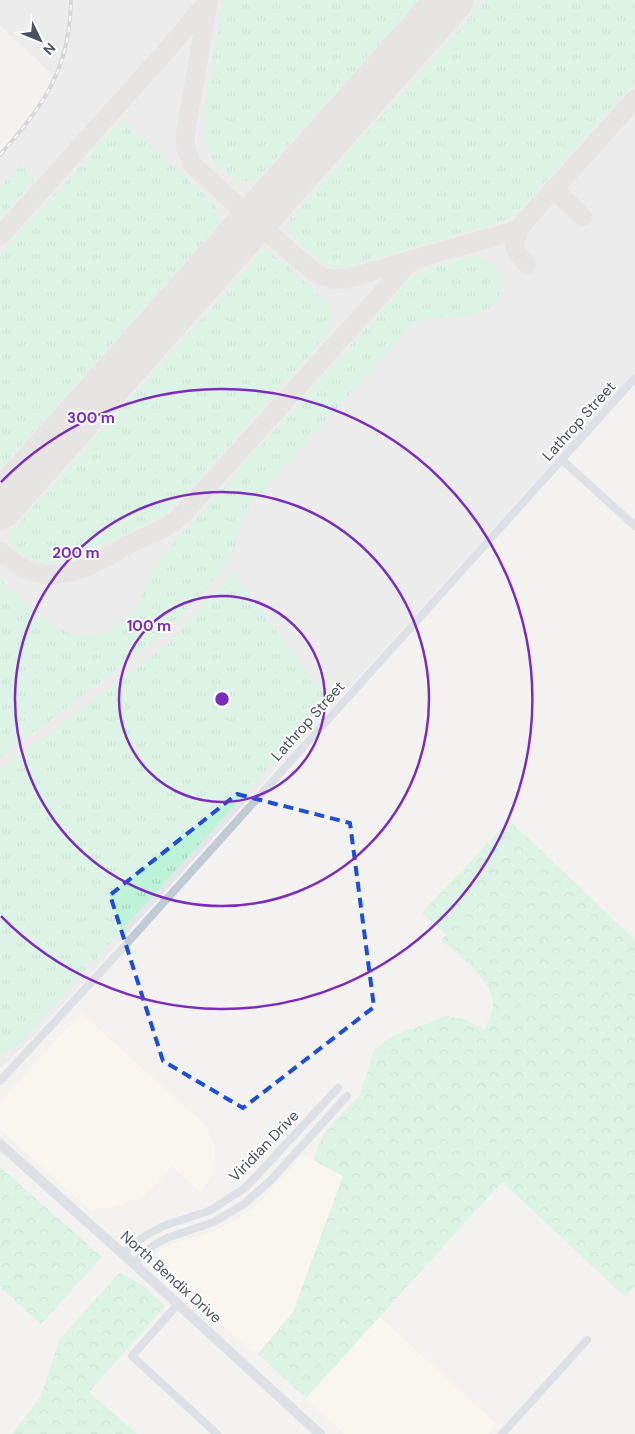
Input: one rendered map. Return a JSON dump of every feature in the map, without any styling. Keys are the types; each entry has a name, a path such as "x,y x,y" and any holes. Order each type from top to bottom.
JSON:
{"street":[{"name":"Lathrop Street","path":"0,1081 635,378"},
{"path":"562,460 635,526"},
{"name":"Viridian Drive","path":"122,1253 155,1230 209,1211 245,1188 338,1088"},
{"name":"Viridian Drive","path":"134,1263 154,1245 167,1238 214,1222 244,1204 271,1180 347,1096"},
{"name":"North Bendix Drive","path":"0,1144 134,1263 320,1434"},
{"path":"178,1304 132,1356 217,1434"},
{"path":"502,1434 587,1340"}],"highlighted area":[{"path":"237,794 350,823 374,1007 243,1108 163,1061 110,895"}],"shaded area":[{"path":"0,0 635,0 635,372 35,1035 0,1068 0,151 24,125 46,93 53,75 0,26"},
{"path":"81,1013 205,1125 215,1147 214,1173 200,1192 172,1166 142,1199 92,1212 0,1129 0,1102"},
{"path":"303,1155 343,1176 293,1312 258,1354 249,1349 155,1265 155,1255 163,1247 211,1232 251,1210"},
{"path":"379,1316 497,1425 489,1434 344,1434 306,1398"}],"green space":[{"path":"224,0 419,0 258,179 238,182 212,159 207,145 205,127 212,58"},
{"path":"485,0 635,0 635,82 517,213 506,220 349,266 333,267 322,263 293,238 288,228 289,219"},
{"path":"122,120 215,204 221,222 0,469 0,254"},
{"path":"19,166 24,168 35,180 0,218 0,188"},
{"path":"265,248 320,296 330,309 331,320 324,339 183,497 160,517 65,562 41,563 18,552 9,542 9,533"},
{"path":"473,256 484,259 496,268 498,272 501,291 493,305 486,310 468,316 429,319 412,325 252,503 242,521 230,562 168,631 0,758 0,579 47,621 61,629 75,634 90,636 106,632 119,625 126,620 135,608 158,560 412,277 424,270"},
{"path":"233,572 329,701 15,1048 0,1053 0,770 169,643"},
{"path":"509,820 635,940 635,1286 625,1297 502,1182 306,1398 258,1354 293,1312 343,1176 313,1160 324,1133 360,1094 374,1050 392,1036 447,1016 463,1019 485,1029 493,1006 492,996 488,987 466,961 441,940 446,935 422,913"},
{"path":"0,1167 102,1257 41,1324 0,1287"},
{"path":"120,1272 145,1287 165,1306 89,1392 137,1434 12,1434 41,1396 59,1340"}],"taxiway":[{"path":"0,236 168,49 209,0"},
{"path":"208,4 185,136 186,149 193,165 241,209 253,209 272,199"},
{"path":"0,551 11,561 30,571 51,575 61,574 92,564 159,531 175,521 412,260 519,228 635,99"},
{"path":"554,189 583,217"},
{"path":"272,199 266,219 266,227 271,235 314,272 324,277 347,279 411,260"},
{"path":"523,223 515,245 518,254 527,264"}],"runway":[{"path":"0,506 450,0"}],"railway":[{"path":"0,155 30,119 52,85 66,46 71,0"}]}
